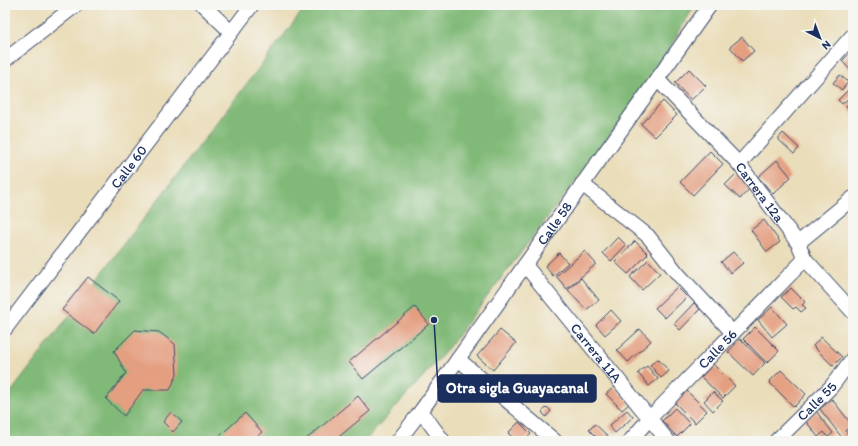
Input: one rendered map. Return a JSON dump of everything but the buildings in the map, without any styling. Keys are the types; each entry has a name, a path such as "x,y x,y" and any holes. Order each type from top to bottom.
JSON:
{"street":[{"path":"5,60 76,5"},
{"path":"203,5 231,32"},
{"name":"Calle 60","path":"5,329 252,5"},
{"name":"Calle 58","path":"398,441 421,411 710,5"},
{"path":"739,164 853,35"},
{"name":"Carrera 12a","path":"657,80 739,164 798,243 806,259 853,312"},
{"path":"582,184 648,236 678,274 733,333"},
{"path":"798,243 853,198"},
{"name":"Calle 56","path":"630,441 806,259"},
{"name":"Carrera 11A","path":"525,265 668,441"},
{"name":"Calle 55","path":"776,441 831,386 853,358"},
{"path":"458,359 555,441"},
{"path":"421,411 443,441"}],"green space":[{"path":"307,5 695,5 641,95 445,352 365,441 5,441 5,400"}],"place":[{"name":"Otra sigla Guayacanal","path":"434,320"}]}
